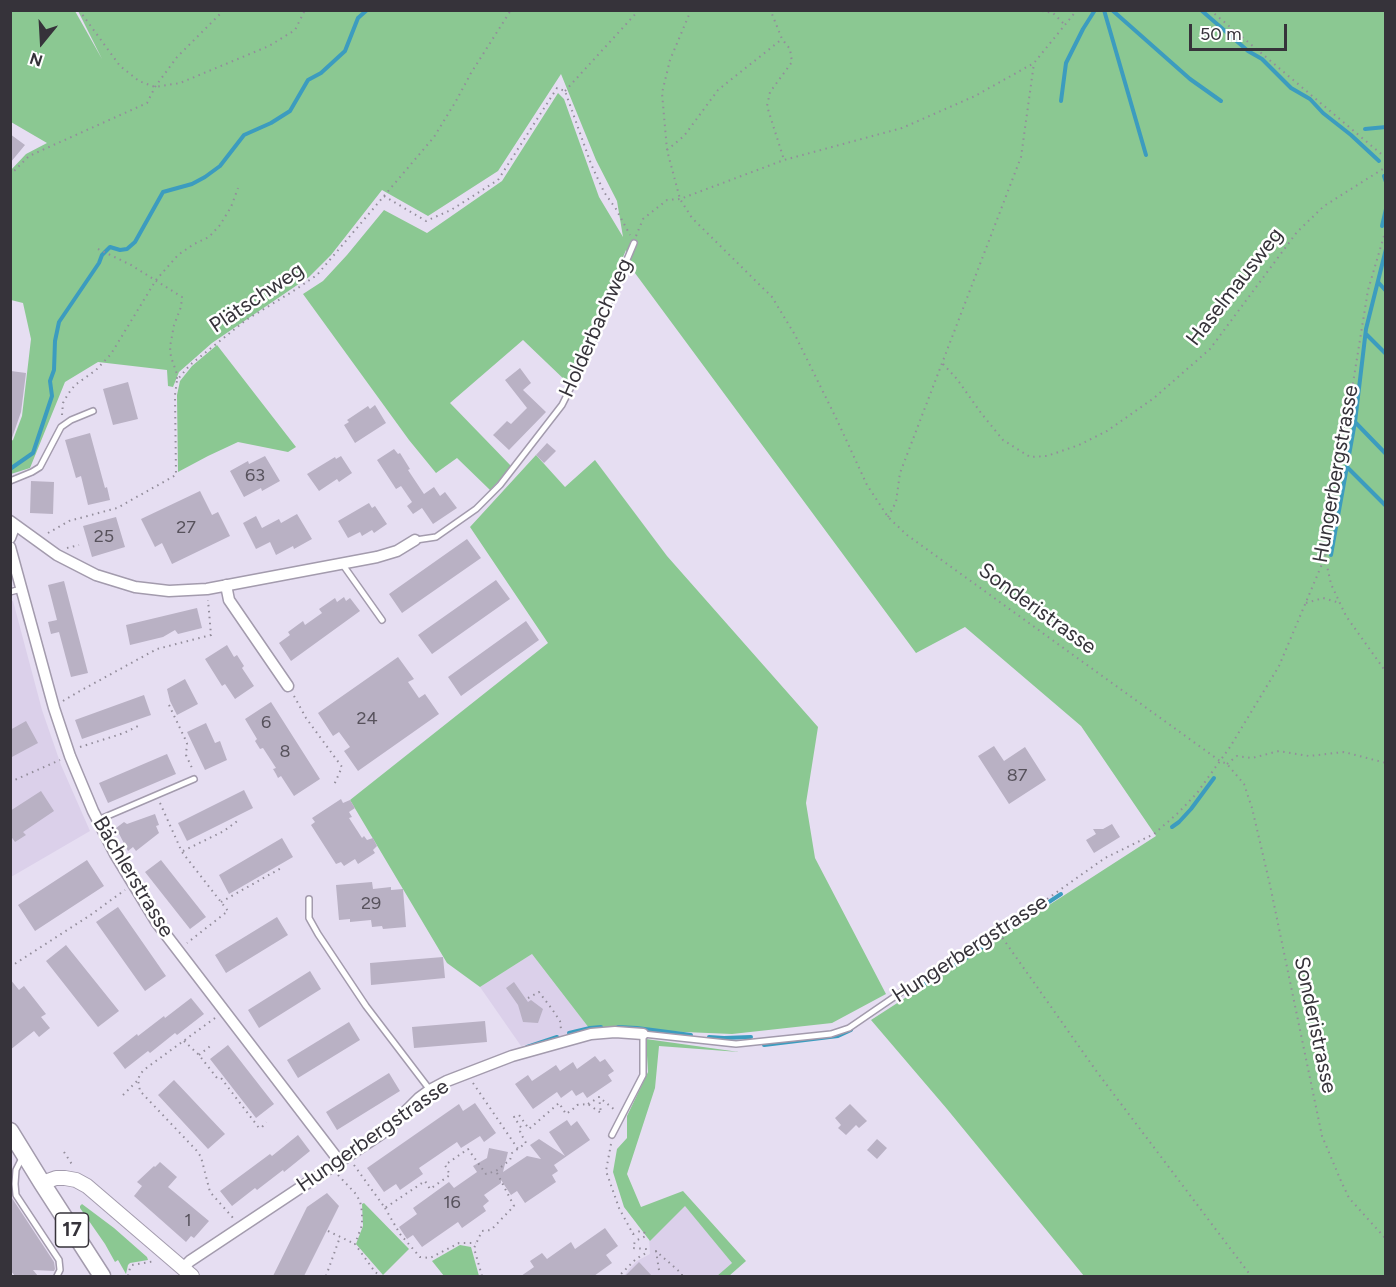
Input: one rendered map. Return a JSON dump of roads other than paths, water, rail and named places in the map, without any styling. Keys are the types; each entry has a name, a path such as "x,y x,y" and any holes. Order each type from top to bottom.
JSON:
{"main road":[{"name":"17","path":"10,1131 102,1276"}],"street":[{"name":"Holderbachweg","path":"13,523 57,555 96,575 135,587 169,591 198,590 377,557 397,551 415,540"},
{"path":"10,538 13,523"},
{"name":"Bächlerstrasse","path":"10,547 54,708 70,756 115,854 158,923 302,1113 338,1168"},
{"path":"226,585 229,600 288,686"},
{"name":"Hungerbergstrasse","path":"188,1272 190,1261 338,1168 387,1130 430,1090 456,1077 512,1056 563,1041 591,1034 615,1032 643,1034"},
{"path":"42,1184 56,1178 65,1178 76,1180 87,1186 188,1272"}],"lane":[{"name":"Holderbachweg","path":"415,540 436,537 476,509 500,485 562,405 586,357 634,243"},
{"path":"10,481 40,467 61,427 70,420 93,411"},
{"path":"342,563 382,620"},
{"path":"10,592 22,589"},
{"path":"98,820 194,779"},
{"path":"309,899 309,918 323,942 366,1006 430,1090"},
{"name":"Hungerbergstrasse","path":"643,1034 736,1044 831,1034 849,1028 903,991"},
{"path":"612,1135 643,1075 643,1034"},
{"path":"24,1154 16,1170 16,1195 59,1260 60,1270 57,1276"}],"waterway":[{"path":"10,469 33,453 52,396 50,381 54,370 55,341 59,322 102,255 110,247 120,250 127,249 135,242 163,192 192,184 205,177 220,166 244,135 271,123 290,111 308,80 321,73 345,51 358,18 367,10"},
{"path":"1061,101 1066,63 1095,10"},
{"path":"1104,10 1146,155"},
{"path":"1112,10 1190,79 1221,101"},
{"path":"1201,10 1248,51 1262,59 1291,88 1310,99 1379,161"},
{"path":"1365,129 1386,127"},
{"path":"1384,176 1386,182"},
{"path":"1382,226 1386,209"},
{"path":"1331,555 1355,422 1366,329 1386,249"},
{"path":"1378,282 1386,291"},
{"path":"1366,334 1386,354"},
{"path":"1355,422 1386,454"},
{"path":"1347,467 1386,506"},
{"path":"1172,827 1191,809 1214,778"},
{"path":"1005,931 1061,894"},
{"path":"909,994 994,940"},
{"path":"569,1033 601,1027"},
{"path":"618,1027 691,1035"},
{"path":"764,1045 838,1036 851,1030"},
{"path":"527,1047 557,1037"},
{"path":"709,1037 751,1037"}]}
